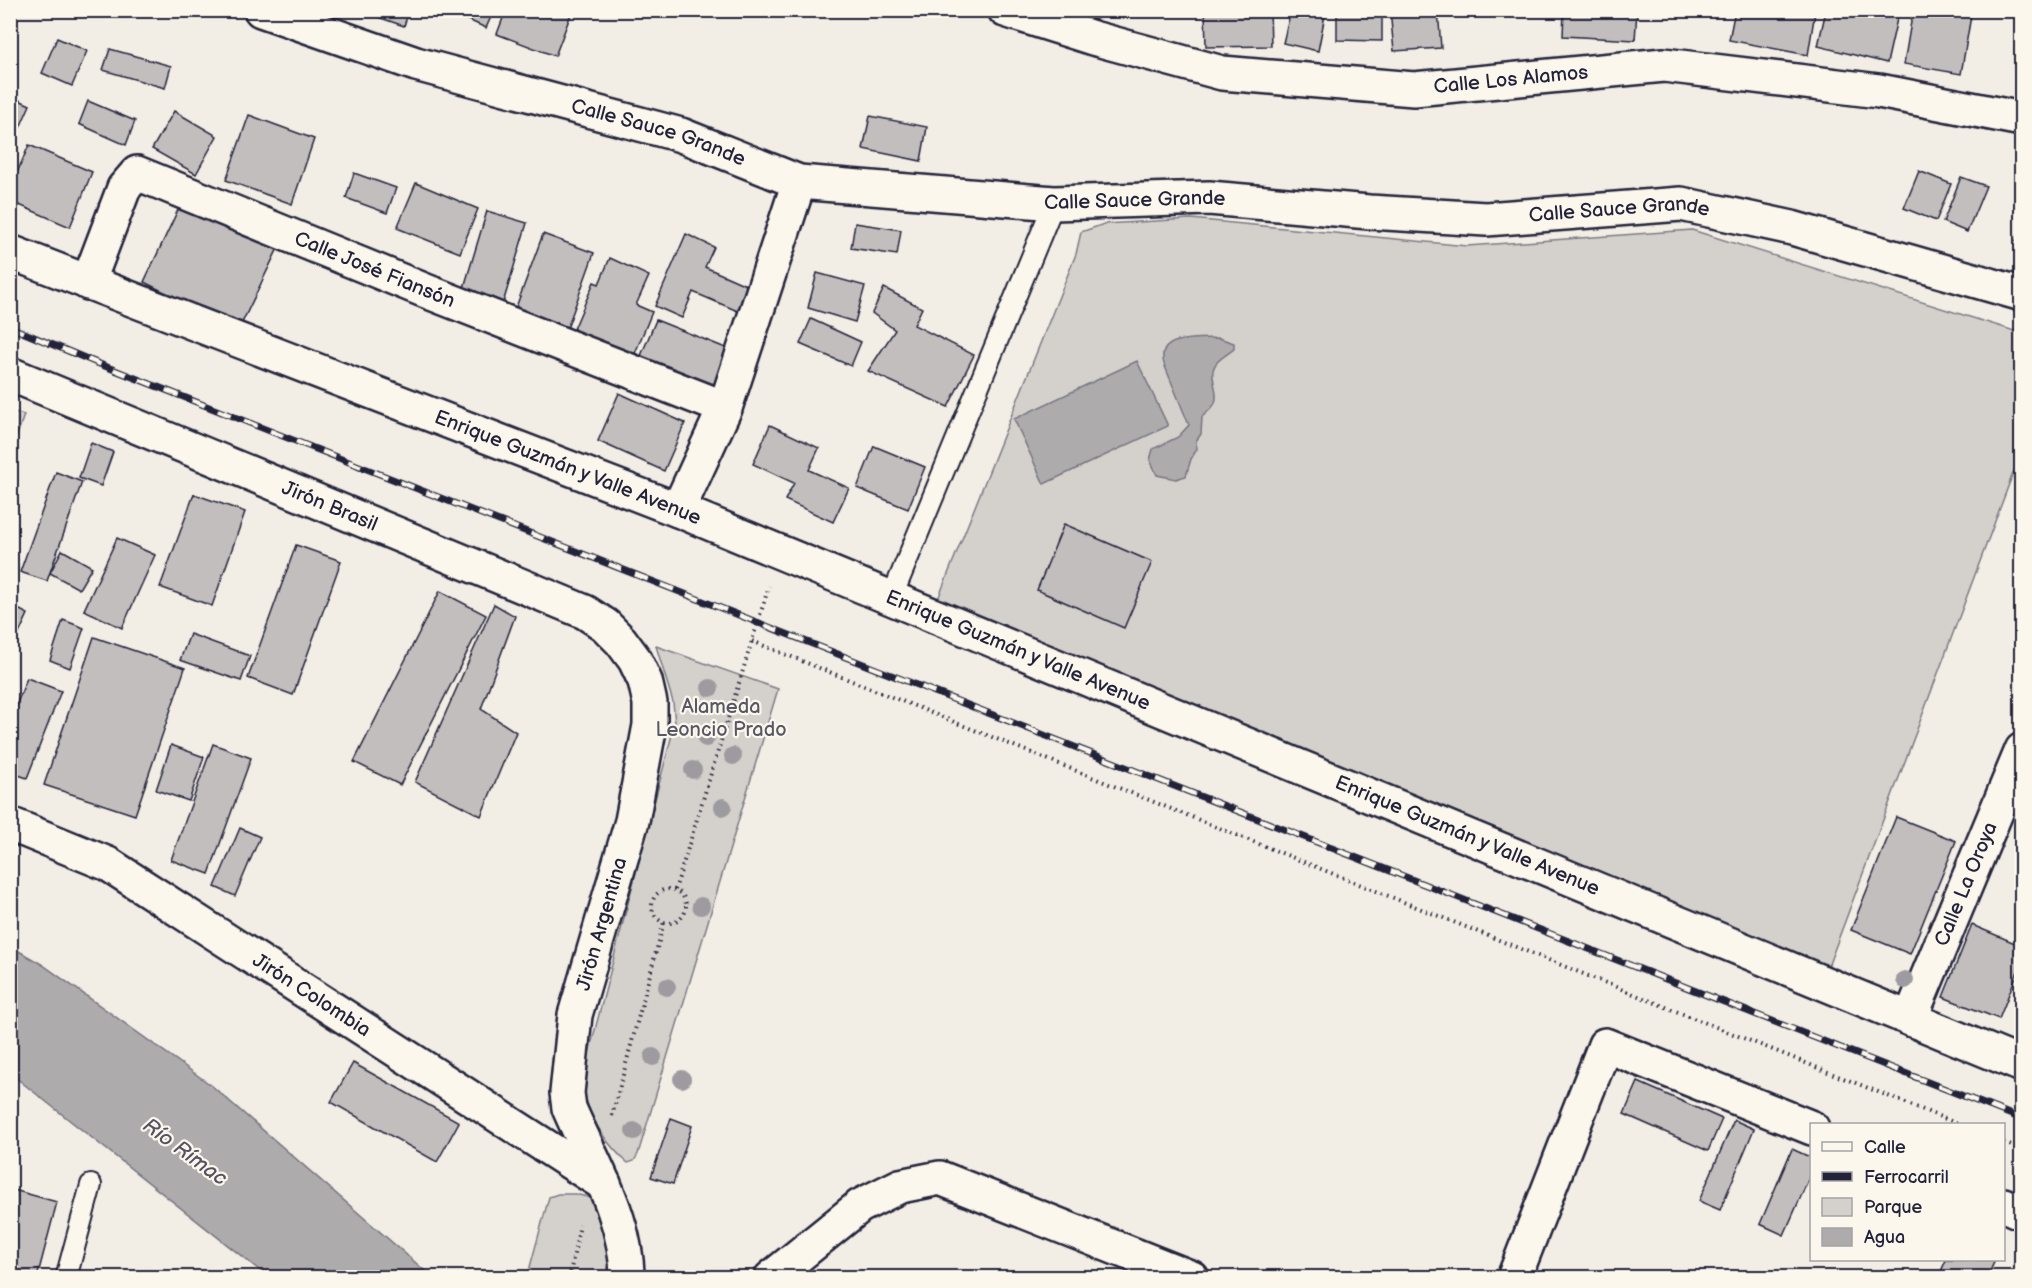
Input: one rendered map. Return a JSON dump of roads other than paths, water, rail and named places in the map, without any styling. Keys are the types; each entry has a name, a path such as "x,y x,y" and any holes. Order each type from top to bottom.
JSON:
{"street":[{"name":"Calle Sauce Grande","path":"261,10 416,64 681,135 799,182 1054,203 1209,198 1486,219 1681,204 1792,228 2022,294"},
{"name":"Calle Los Alamos","path":"1005,10 1093,38 1222,73 1414,89 1664,65 1879,92 2022,119"},
{"name":"Calle José Fiansón","path":"88,283 124,188 137,173 426,291 725,408"},
{"path":"678,510 725,408 799,182"},
{"name":"Enrique Guzmán y Valle Avenue","path":"10,252 678,510 2022,1065"},
{"name":"Jirón Brasil","path":"10,374 585,612 605,625 635,660"},
{"name":"Jirón Argentina","path":"627,1278 623,1242 615,1213 569,1108 567,1093 575,1015 632,821 650,726 650,703 645,681 635,660"},
{"name":"Calle La Oroya","path":"1910,1019 2020,761"},
{"name":"Jirón Colombia","path":"10,824 108,864 604,1184"},
{"path":"1514,1278 1605,1045 1810,1127"},
{"path":"771,1278 860,1206 900,1186 940,1178 1192,1278"},
{"name":"Jirón Argentina","path":"604,1184 623,1211 637,1240 648,1278"},
{"path":"2005,1206 2022,1213"}],"lane":[{"path":"891,599 1054,203"},
{"path":"66,1278 91,1185"}],"water":[{"path":"1219,338 1234,343 1234,349 1218,361 1213,369 1215,403 1202,417 1201,434 1196,441 1197,449 1186,476 1176,479 1157,475 1150,460 1153,449 1178,437 1189,425 1164,364 1163,354 1166,347 1181,340"},
{"path":"1137,361 1168,426 1044,484 1014,419"},
{"name":"Río Rímac","path":"10,946 43,965 211,1085 432,1277 268,1277 11,1074"}],"railway":[{"path":"10,327 2022,1119"}],"park label":[{"name":"Alameda Leoncio Prado","path":"721,718"}]}
